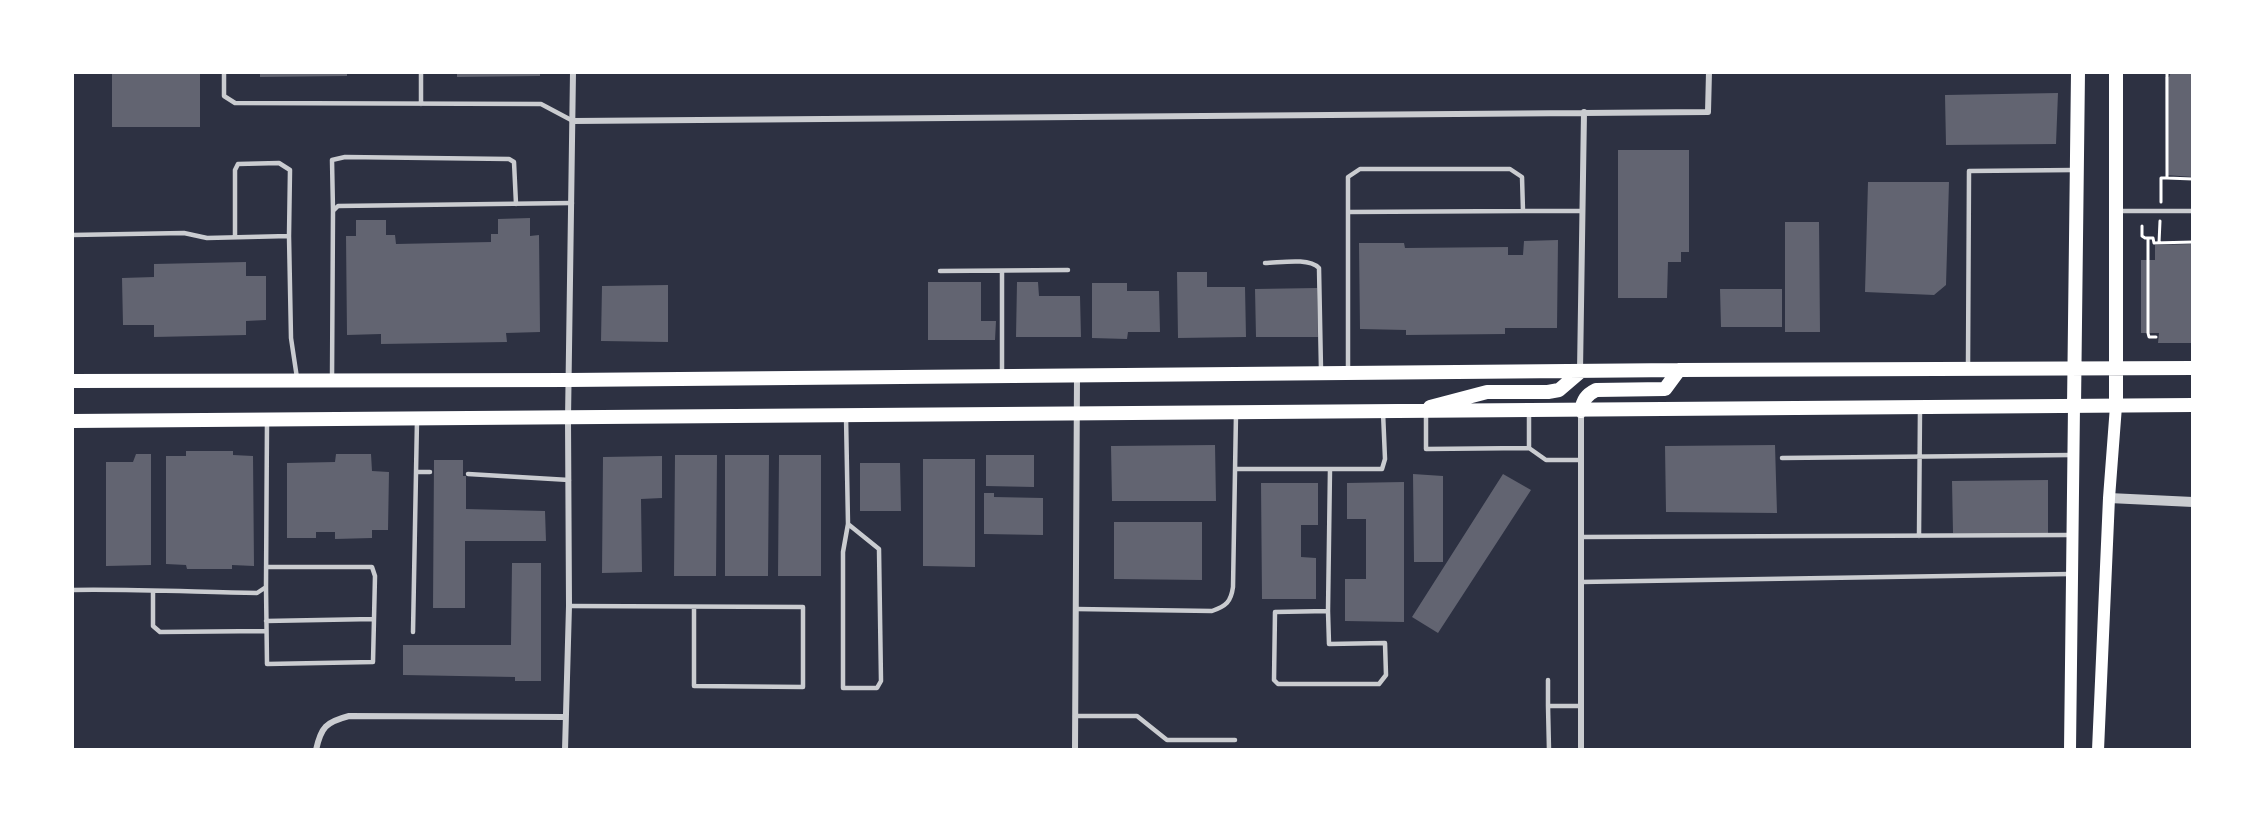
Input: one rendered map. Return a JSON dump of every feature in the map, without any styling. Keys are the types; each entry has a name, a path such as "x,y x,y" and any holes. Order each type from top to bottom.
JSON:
{"main road":[{"path":"2070,750 2078,72"},
{"path":"2098,750 2109,498 2116,406 2116,72"},
{"path":"72,381 569,380 2193,368"},
{"path":"1581,411 1583,401 1588,394 1596,390 1665,389 1679,370"},
{"path":"1420,412 1487,392 1559,390 1580,372"},
{"path":"72,421 1529,412 2193,405"}],"street":[{"path":"565,750 569,606 568,418 573,72"},
{"path":"573,121 1708,112 1709,72"},
{"path":"1580,372 1584,112"},
{"path":"1075,750 1077,375"},
{"path":"1581,411 1581,750"},
{"path":"2109,498 2193,502"},
{"path":"316,750 323,728 335,720 350,716 565,717"}],"lane":[{"path":"224,72 224,96 236,103 541,104 573,121"},
{"path":"421,72 421,104"},
{"path":"332,381 332,160 345,157 509,159 514,162 516,204"},
{"path":"235,237 235,170 238,164 279,163 290,170 291,338 297,381"},
{"path":"1348,373 1348,177 1360,169 1510,169 1522,177 1523,210"},
{"path":"1968,369 1969,171 2077,170"},
{"path":"333,210 338,206 572,203"},
{"path":"2117,210 2193,211"},
{"path":"1348,212 1582,211"},
{"path":"72,235 184,233 207,238 289,236"},
{"path":"1264,263 1306,262 1315,264 1319,268 1321,373"},
{"path":"940,271 1068,270"},
{"path":"1002,271 1002,376"},
{"path":"1919,536 1920,408"},
{"path":"1235,469 1382,469 1385,459 1383,412"},
{"path":"1420,412 1426,449 1528,448 1546,460 1581,460"},
{"path":"1528,448 1529,412"},
{"path":"1076,609 1212,611 1223,607 1231,599 1236,414"},
{"path":"846,416 848,524 843,552 843,688 877,688 881,681 879,549 848,524"},
{"path":"413,632 417,420"},
{"path":"266,567 372,567 375,576 373,662 267,664 266,567 267,421"},
{"path":"1782,458 2072,455"},
{"path":"1328,611 1275,612 1274,680 1278,684 1380,684 1386,675 1385,643 1329,644 1330,469"},
{"path":"416,472 430,472"},
{"path":"468,474 569,480"},
{"path":"1581,537 2071,535"},
{"path":"1581,582 2071,574"},
{"path":"72,590 133,589 153,592 257,593 266,587"},
{"path":"153,592 153,626 160,632 266,631"},
{"path":"569,606 803,607 803,687 694,686 694,607"},
{"path":"266,621 374,619"},
{"path":"1548,680 1549,750"},
{"path":"1548,706 1581,706"},
{"path":"1075,717 1137,716 1167,740 1235,740"}],"path":[{"path":"2167,72 2167,178"},
{"path":"2162,193 2161,178 2193,179"},
{"path":"2142,226 2142,236 2153,238 2154,243 2193,242"},
{"path":"2148,238 2148,333 2149,337 2156,337"}],"building":[{"path":"112,72 200,72 200,127 112,127"},
{"path":"260,72 347,72 347,76 260,77"},
{"path":"457,72 540,72 540,76 457,77"},
{"path":"2171,72 2193,72 2193,177 2166,175 2165,77 2169,77"},
{"path":"2058,93 2056,144 1946,145 1945,95"},
{"path":"1618,150 1689,150 1689,252 1681,252 1681,262 1668,262 1667,298 1618,298"},
{"path":"1868,182 1949,182 1946,285 1934,295 1865,292"},
{"path":"530,218 530,236 539,235 540,332 506,333 507,342 381,344 381,334 347,335 346,236 356,236 356,220 386,220 386,235 395,235 396,244 491,242 491,234 498,234 498,219"},
{"path":"1785,222 1819,222 1820,332 1785,332"},
{"path":"1558,240 1557,328 1505,328 1505,334 1406,335 1406,330 1360,329 1359,243 1404,243 1405,248 1508,247 1508,255 1523,255 1524,241"},
{"path":"2193,244 2193,343 2158,343 2159,333 2141,333 2141,260 2155,260 2155,245"},
{"path":"246,262 246,276 266,276 266,320 246,321 246,335 154,337 154,325 123,325 122,278 154,277 154,264"},
{"path":"1177,272 1207,272 1207,287 1245,287 1246,337 1178,338"},
{"path":"928,282 981,282 981,321 996,321 995,340 928,340"},
{"path":"1017,282 1038,282 1039,296 1080,296 1081,337 1016,337"},
{"path":"1092,283 1127,283 1127,291 1159,291 1160,332 1128,332 1127,339 1092,338"},
{"path":"668,285 668,342 601,341 602,286"},
{"path":"1317,288 1318,337 1256,337 1255,289"},
{"path":"1720,289 1782,289 1782,327 1721,327"},
{"path":"1215,445 1216,501 1112,501 1111,446"},
{"path":"1775,445 1777,513 1666,512 1665,446"},
{"path":"186,451 233,451 233,455 253,456 254,566 232,565 232,569 187,569 186,565 166,564 166,456 186,456"},
{"path":"136,454 151,454 151,565 106,566 106,462 133,462"},
{"path":"336,454 371,454 372,471 389,472 388,530 372,530 372,538 335,539 335,532 316,532 316,538 287,538 287,463 335,462"},
{"path":"675,455 717,455 716,576 674,576"},
{"path":"725,455 769,455 768,576 725,576"},
{"path":"779,455 821,455 821,576 778,576"},
{"path":"986,455 1034,455 1034,487 986,486"},
{"path":"662,456 662,498 641,499 642,572 602,573 603,457"},
{"path":"923,459 975,459 975,567 923,566"},
{"path":"434,460 463,460 463,476 466,476 466,509 545,511 546,541 465,541 465,608 433,608"},
{"path":"860,463 900,463 901,511 860,511"},
{"path":"1413,474 1443,476 1443,562 1414,562"},
{"path":"1503,474 1531,490 1438,633 1412,617"},
{"path":"2048,480 2048,533 1953,533 1952,481"},
{"path":"1404,482 1404,622 1345,621 1345,579 1366,579 1366,519 1347,519 1347,483"},
{"path":"1261,483 1318,483 1318,525 1301,525 1301,557 1316,558 1316,599 1262,599"},
{"path":"984,493 994,493 994,497 1043,498 1043,535 984,534"},
{"path":"1114,522 1202,522 1202,580 1114,579"},
{"path":"512,563 541,563 541,681 515,681 515,677 403,675 403,645 511,645"}]}
